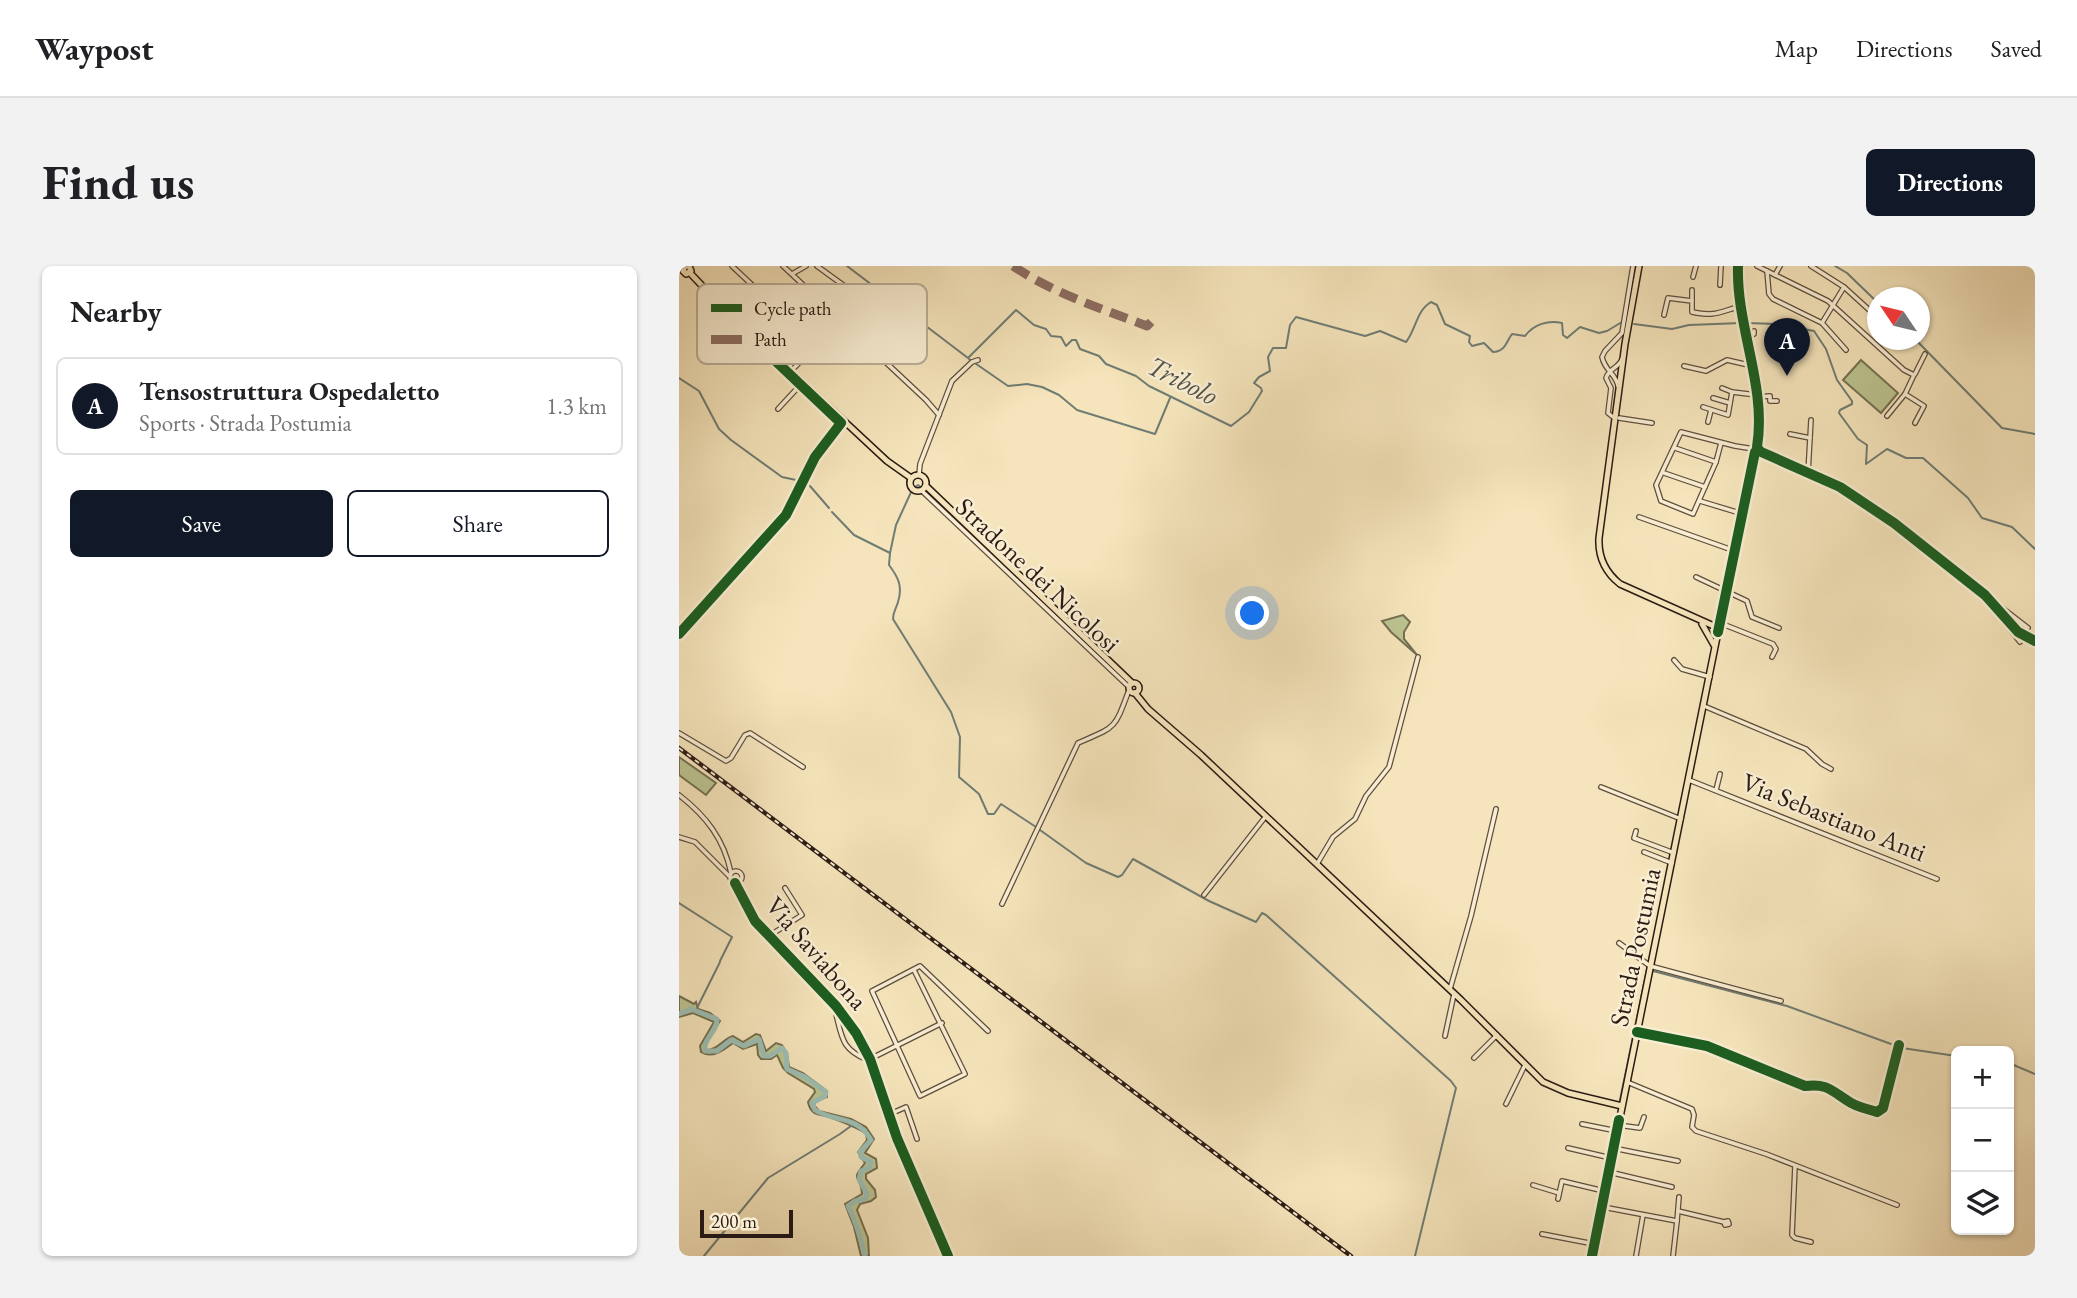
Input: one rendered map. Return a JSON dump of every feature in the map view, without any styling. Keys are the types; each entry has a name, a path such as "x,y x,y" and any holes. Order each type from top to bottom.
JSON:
{"main road":[{"path":"1617,415 1621,372 1639,266"},
{"path":"687,268 702,284"},
{"path":"1633,300 1599,542 1600,554 1605,567 1614,579 1624,586 1715,629"},
{"path":"783,364 887,461 911,478 919,475"},
{"name":"Stradone dei Nicolosi","path":"919,475 925,479 924,489"},
{"name":"Stradone dei Nicolosi","path":"911,478 911,489 924,489"},
{"name":"Stradone dei Nicolosi","path":"924,489 1131,688 1148,709 1266,816 1550,1086 1622,1106"},
{"name":"Strada Postumia","path":"1592,1256 1710,677 1715,629"}],"street":[{"path":"732,266 751,284"},
{"path":"783,266 802,284"},
{"path":"792,274 806,266"},
{"path":"817,266 842,284"},
{"path":"1617,415 1618,383 1604,364 1604,352 1622,333 1633,266"},
{"path":"1693,278 1696,266"},
{"path":"1720,285 1721,266"},
{"name":"Strada Postumia","path":"1715,629 1727,592 1760,425 1753,366 1741,306 1739,275 1742,266"},
{"path":"1757,266 1823,298 1904,370 1914,375"},
{"path":"1775,275 1780,266"},
{"path":"1811,266 1844,287 1867,307"},
{"path":"1766,271 1769,294 1773,299 1822,323 1846,350"},
{"path":"1822,323 1844,287"},
{"path":"1692,290 1692,312 1721,315 1741,306"},
{"path":"1664,315 1668,298 1692,300"},
{"path":"1629,322 1621,360 1606,378 1611,390 1607,413 1652,423"},
{"path":"1747,336 1756,332"},
{"path":"1621,372 1629,339"},
{"path":"1887,416 1905,394 1925,354"},
{"path":"919,475 920,464 953,379 978,360"},
{"path":"1684,366 1706,371 1727,360 1753,366"},
{"path":"791,371 798,364"},
{"path":"1604,364 1621,372"},
{"path":"889,365 939,415"},
{"path":"1610,373 1621,372"},
{"path":"778,409 803,383"},
{"path":"1722,388 1732,392 1770,396 1770,401 1777,401"},
{"path":"1703,407 1728,415 1732,392"},
{"path":"1905,394 1924,405 1915,423"},
{"path":"1713,398 1730,403"},
{"path":"1708,422 1711,410"},
{"path":"1808,473 1811,420"},
{"path":"679,638 778,528 799,499 819,456 846,423"},
{"path":"1721,443 1716,462 1693,514 1661,501 1656,485 1682,431 1756,450 1840,487 1895,523 2028,628"},
{"path":"1790,434 1810,438"},
{"path":"1674,448 1716,462"},
{"path":"1663,473 1705,487"},
{"path":"1700,501 1743,514"},
{"path":"1639,517 1735,551"},
{"path":"1696,577 1747,601 1752,617 1779,628"},
{"path":"1987,598 2018,632 2035,640"},
{"path":"1987,598 1987,603 2020,642"},
{"path":"1715,629 1773,644 1776,649 1772,657"},
{"path":"1317,864 1333,837 1355,818 1366,796 1389,767 1418,657"},
{"path":"1674,660 1682,669 1710,677"},
{"name":"Stradone dei Nicolosi","path":"1002,904 1078,743 1100,735 1114,725 1131,688"},
{"path":"1704,706 1806,748 1831,769"},
{"path":"679,733 726,761 731,758 745,735 750,733 803,767"},
{"name":"Via Sebastiano Anti","path":"1716,790 1720,775"},
{"name":"Via Sebastiano Anti","path":"1689,780 1937,879"},
{"path":"1601,788 1681,818"},
{"path":"679,796 709,823 728,859 738,871 730,874 728,859"},
{"path":"1445,1035 1452,992 1496,809"},
{"path":"1204,895 1266,816"},
{"path":"1636,831 1634,838 1674,853"},
{"name":"Via Saviabona","path":"679,836 695,842 730,874 731,881 735,883 755,921 838,1008 856,1032 870,1059 888,1115 948,1256"},
{"path":"1644,852 1672,863"},
{"name":"Via Saviabona","path":"735,883 741,880 742,876 738,871"},
{"path":"741,880 743,900"},
{"name":"Via Saviabona","path":"769,936 802,915 785,888"},
{"path":"1619,943 1650,966 1781,1002"},
{"path":"914,970 965,1074 920,1096 872,991 920,966 988,1031"},
{"name":"Via Saviabona","path":"838,1008 836,1014 846,1047 862,1058 870,1059"},
{"path":"870,1059 942,1023"},
{"path":"1637,1032 1707,1045 1805,1086 1815,1084 1825,1087 1850,1102 1879,1112 1899,1045"},
{"path":"1474,1058 1497,1035"},
{"path":"1506,1104 1526,1064"},
{"path":"1627,1082 1692,1109 1695,1115 1692,1127 1696,1131 1795,1165 1897,1205"},
{"path":"888,1115 906,1107 917,1139"},
{"path":"1582,1124 1640,1128 1644,1117"},
{"path":"1613,1147 1678,1161"},
{"path":"1568,1148 1611,1158"},
{"path":"1795,1165 1792,1235 1811,1241"},
{"path":"1609,1172 1672,1187"},
{"path":"1558,1199 1562,1181 1604,1191"},
{"path":"1533,1185 1559,1193"},
{"path":"1673,1256 1679,1197"},
{"path":"1601,1206 1677,1221"},
{"path":"1678,1211 1724,1222"},
{"path":"1636,1256 1643,1215"},
{"path":"1542,1234 1594,1244"}],"green space":[{"path":"1861,360 1898,393 1881,413 1843,380"},
{"path":"1403,615 1410,622 1404,632 1404,639 1417,655 1382,621"},
{"path":"679,757 716,783 706,795 679,775"},
{"path":"679,996 694,1004 696,1002 698,1009 710,1013 720,1021 705,1045 706,1050 733,1036 743,1042 756,1034 760,1035 766,1051 776,1043 782,1045 787,1053 789,1067 803,1073 827,1091 827,1097 816,1101 814,1105 819,1111 851,1119 866,1127 874,1139 865,1153 876,1159 877,1168 866,1174 866,1179 875,1190 876,1197 860,1204 857,1210 868,1238 869,1256 861,1256 845,1204 862,1194 857,1176 865,1163 858,1152 867,1140 866,1133 813,1112 808,1102 815,1092 814,1089 788,1073 777,1055 771,1059 761,1059 757,1044 743,1049 733,1043 714,1054 701,1052 700,1046 714,1022 693,1013 679,1017"}],"waterway":[{"name":"Tribolo","path":"847,266 871,284"},
{"path":"1835,266 1847,273 1867,292"},
{"name":"Tribolo","path":"927,327 968,358 1016,310 1034,325 1046,329 1051,336 1061,337 1066,346 1076,340 1080,349 1099,356 1106,364 1136,376 1149,386 1231,426 1249,412 1262,391 1254,383 1270,371 1268,357 1273,348 1286,348 1290,325 1296,317 1365,336 1380,331 1406,342 1422,310 1431,302 1437,305 1445,324 1470,336 1469,342 1472,346 1484,343 1493,352 1503,348 1512,334 1525,336 1533,328 1547,323 1562,323 1563,335 1567,338 1580,327 1599,333 1622,322"},
{"name":"Tribolo","path":"1634,324 1672,329 1689,325 1741,323"},
{"name":"Tribolo","path":"1747,323 1776,324 1814,331 1826,349 1837,380 1852,401 1852,404 1839,413 1858,439 1867,445 1866,464 1887,449 1906,458 1923,458 1968,498 1982,518 2012,527 2035,549"},
{"path":"1926,350 2002,428 2035,434"},
{"path":"969,359 1008,386 1027,384 1042,387 1059,395 1077,410 1155,434 1170,398"},
{"path":"679,378 699,391 719,429 731,440 782,477 796,480"},
{"path":"915,487 918,485 924,490"},
{"path":"810,486 829,508"},
{"path":"832,512 854,535 890,553 896,525 912,490"},
{"path":"890,553 889,565 900,586 893,619 951,712 960,737 959,777 979,794 988,814 994,814 1001,804 1036,827"},
{"path":"1040,830 1086,863 1118,877 1133,859 1209,901 1256,922 1262,913 1266,915 1451,1081 1456,1088 1415,1256"},
{"path":"679,903 732,937 720,961"},
{"path":"696,1010 720,962"},
{"path":"1619,1105 1647,969"},
{"path":"1653,971 1787,1006 1902,1048 1951,1055"},
{"path":"1434,978 1451,993"},
{"path":"679,1014 691,1009 717,1019 706,1042 705,1051 717,1051 731,1040 744,1046 759,1039 764,1056 770,1056 782,1048 786,1053 787,1069 805,1077 826,1092 825,1096 812,1103 815,1110 859,1126 865,1132 871,1140 860,1152 861,1157 871,1162 869,1168 861,1171 859,1179 867,1194 865,1199 848,1206 865,1256"},
{"path":"2014,1065 2035,1074"},
{"path":"704,1256 768,1178 855,1123"}],"railway":[{"path":"679,748 1351,1256"}],"marked path":[{"path":"1013,266 1061,293 1147,326 1152,321"}],"cycle path":[{"path":"1718,632 1755,452 1759,450 1758,402 1742,311 1738,266"},
{"path":"679,634 786,515 815,457 841,423 779,364"},
{"path":"1759,451 1840,487 1894,523 1985,595 2018,632 2035,641"},
{"path":"735,883 755,921 836,1006 856,1033 870,1059 897,1138 948,1256"},
{"path":"1637,1032 1707,1046 1805,1086 1824,1087 1855,1105 1877,1112 1883,1108 1899,1045"},
{"path":"1592,1256 1619,1120"}],"place":[{"name":"Tensostruttura Ospedaletto","path":"1787,376"}]}
